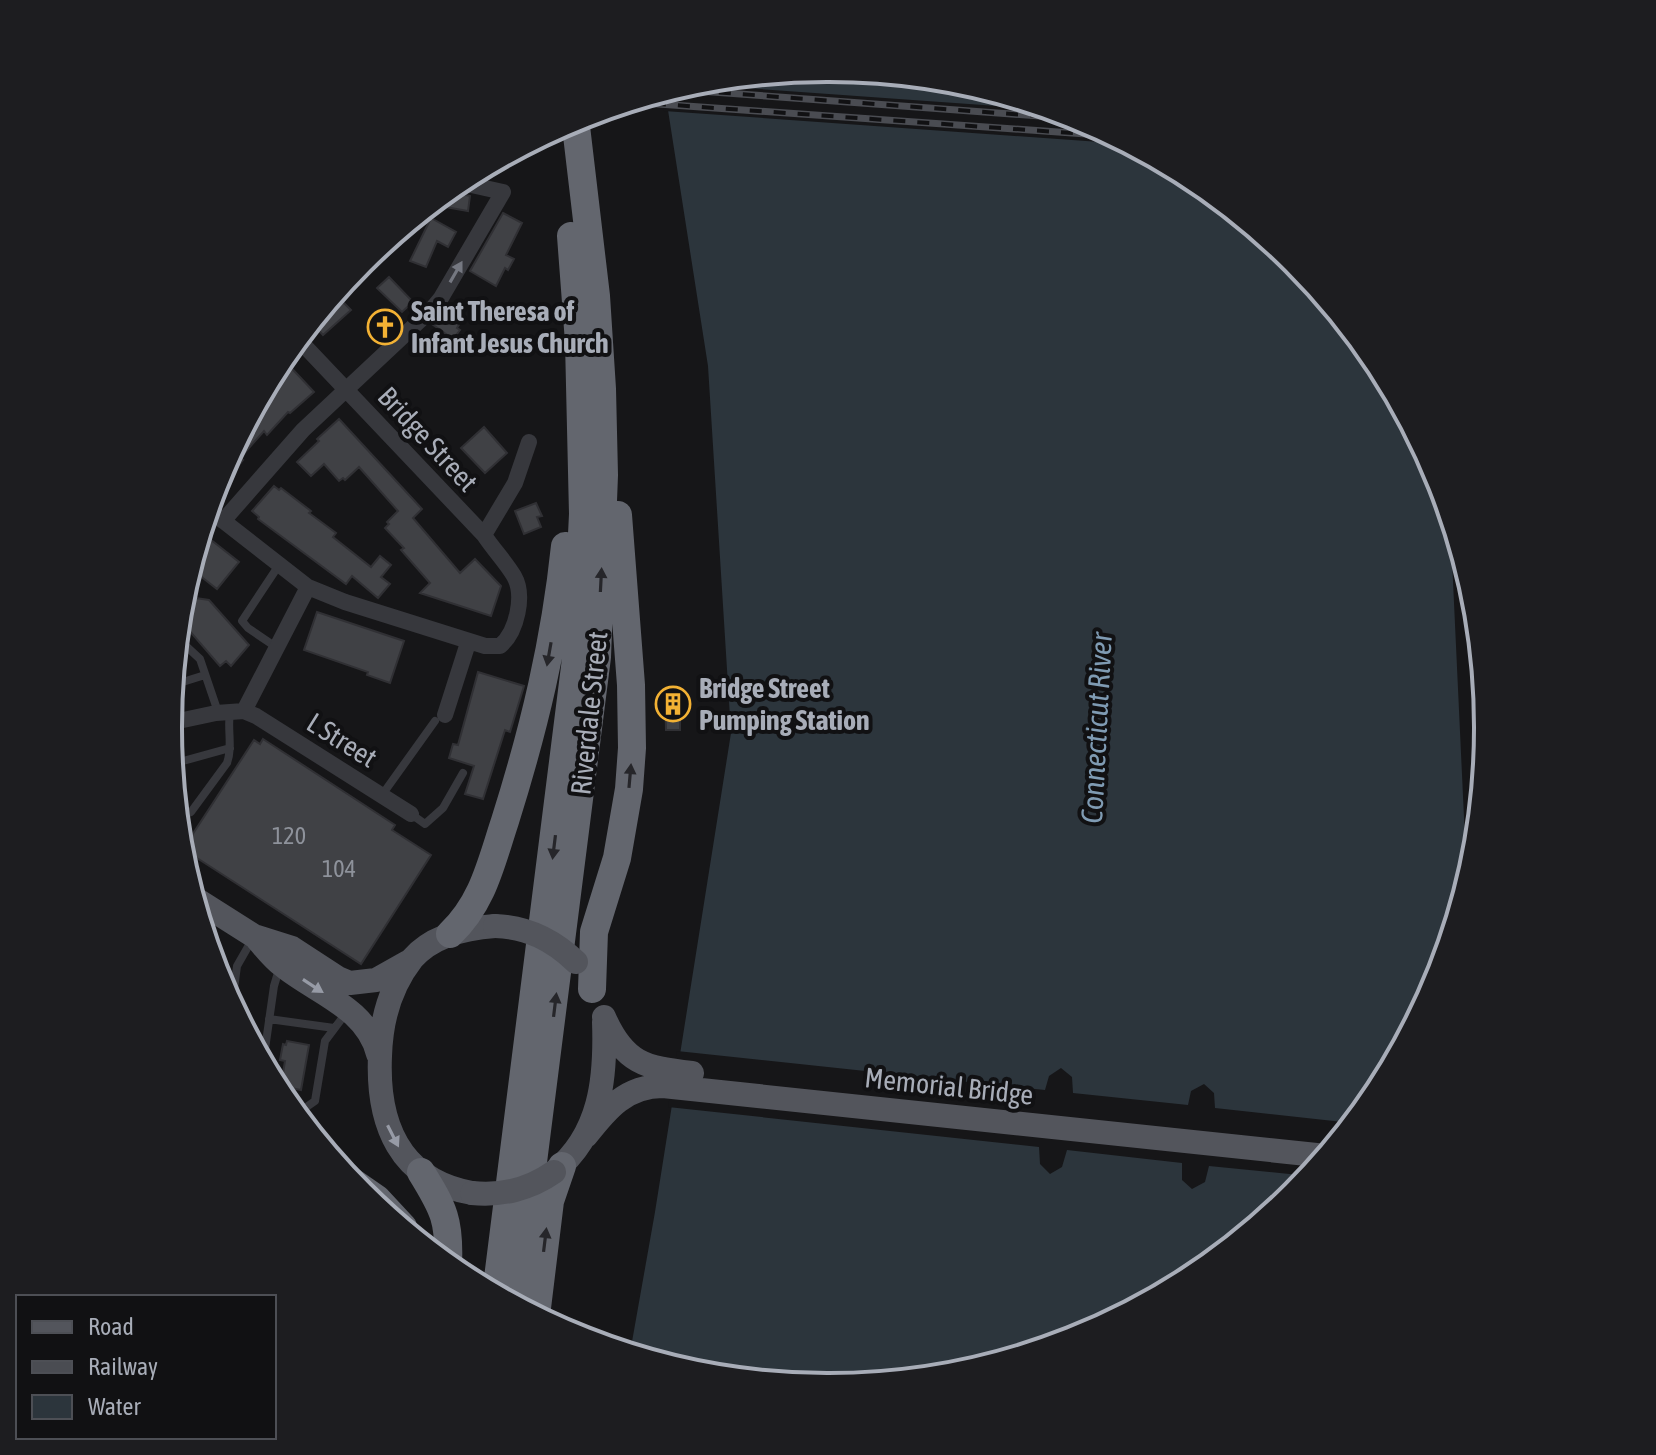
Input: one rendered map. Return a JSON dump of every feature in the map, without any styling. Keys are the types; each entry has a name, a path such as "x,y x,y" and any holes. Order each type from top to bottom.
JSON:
{"highway":[{"name":"Riverdale Street","path":"497,1282 576,659 596,296 577,133"},
{"name":"Riverdale Street","path":"516,1293 597,657 604,475 559,142"},
{"path":"450,934 480,897 537,715 591,385"},
{"path":"591,385 617,495 633,726 629,789 617,858 594,932 592,989"},
{"path":"538,1303 550,1201 558,1169"},
{"path":"421,1172 437,1197 448,1223 448,1249"}],"main road":[{"path":"208,907 254,936 341,1019 372,1037 380,1060"},
{"path":"254,936 292,948 338,978 355,983 384,977 450,934 467,929 495,926 538,935 555,944 576,962 624,1050 648,1077"},
{"path":"413,958 386,1010 380,1060 381,1102 388,1129 402,1152 421,1172 446,1187 472,1193 502,1193 558,1169 586,1136 602,1087 604,1017"},
{"name":"Memorial Bridge","path":"586,1136 614,1102 648,1077 1324,1140"},
{"name":"Memorial Bridge","path":"648,1077 678,1088 1312,1154"}],"street":[{"path":"223,521 291,442 441,298 503,192 477,186"},
{"name":"Bridge Street","path":"306,348 484,535 515,579 517,612 509,637 495,647 468,643"},
{"path":"484,535 515,483 529,442"},
{"path":"218,517 308,587 468,643 440,718"},
{"path":"182,720 231,711 277,648 308,587"},
{"name":"L Street","path":"231,711 256,716 411,814"}],"lane":[{"path":"277,648 242,621 280,564"},
{"path":"188,647 194,652 205,675 231,711 227,726 230,748 227,763 188,813"},
{"path":"184,681 205,675"},
{"path":"381,796 440,718"},
{"path":"184,761 230,748"},
{"path":"411,814 425,824 443,808 463,773"},
{"path":"235,982 237,966 254,936"},
{"path":"266,1044 274,986 281,965"},
{"path":"269,1019 341,1019"},
{"path":"307,1108 315,1101 325,1041 341,1019"}],"water":[{"name":"Connecticut River","path":"786,83 870,83 954,94 1035,116 1113,149 1187,191 1254,242 1313,302 1365,369 1407,442 1439,520 1452,560 1465,832 1452,895 1407,1013 1365,1086 1340,1120 1313,1153 1254,1213 1221,1240 1151,1287 1075,1324 1035,1339 954,1361 870,1372 828,1373 786,1372 702,1361 632,1342 731,733 708,366 667,103 702,94"}],"pier":[{"path":"744,88 1003,107 1098,142 664,111 663,104"},
{"path":"677,1051 1045,1090 1049,1076 1061,1068 1072,1077 1073,1093 1188,1105 1191,1091 1204,1084 1214,1093 1215,1108 1339,1122 1293,1174 1209,1166 1205,1182 1192,1189 1182,1180 1182,1163 1067,1150 1062,1167 1050,1174 1040,1164 1039,1147 668,1107"}],"building":[{"path":"464,195 470,196 468,211 446,207"},
{"path":"503,213 522,223 506,255 514,259 508,270 505,268 496,286 470,271"},
{"path":"431,218 456,232 448,247 437,241 426,267 410,261"},
{"path":"389,277 413,302 402,312 377,288"},
{"path":"343,302 351,310 323,335 319,331"},
{"path":"444,312 460,323 457,328 460,330 453,339 432,324"},
{"path":"292,368 314,392 288,412 267,435 264,431 244,454"},
{"path":"339,419 422,509 413,518 460,573 475,559 501,586 491,616 420,593 430,583 385,528 398,511 359,467 345,480 339,481 324,464 311,476 297,462"},
{"path":"484,427 507,453 485,473 461,448"},
{"path":"274,486 311,511 309,513 336,533 333,537 371,567 380,556 391,565 381,577 390,584 378,598 352,576 346,584 258,519 252,511"},
{"path":"536,503 542,516 537,517 541,527 524,534 515,511"},
{"path":"211,540 239,562 217,589 201,576"},
{"path":"196,598 209,600 249,645 231,666 226,661 220,666 190,631"},
{"path":"317,612 404,641 390,683 304,650"},
{"path":"478,672 524,686 510,732 505,730 483,799 465,794 474,766 449,758 453,744 458,745"},
{"name":"Bridge Street Pumping Station","path":"665,689 680,689 680,730 666,730"},
{"path":"263,739 395,825 392,830 431,855 361,964 196,857 192,835 254,740 260,744"},
{"path":"287,1041 309,1045 301,1090 293,1088 283,1073 285,1061 280,1060 283,1044 286,1045"}],"railway":[{"path":"715,92 1033,116"},
{"path":"661,104 1081,134"}],"place":[{"name":"Saint Theresa of Infant Jesus Church","path":"385,327"},
{"name":"Bridge Street Pumping Station","path":"673,704"}]}
